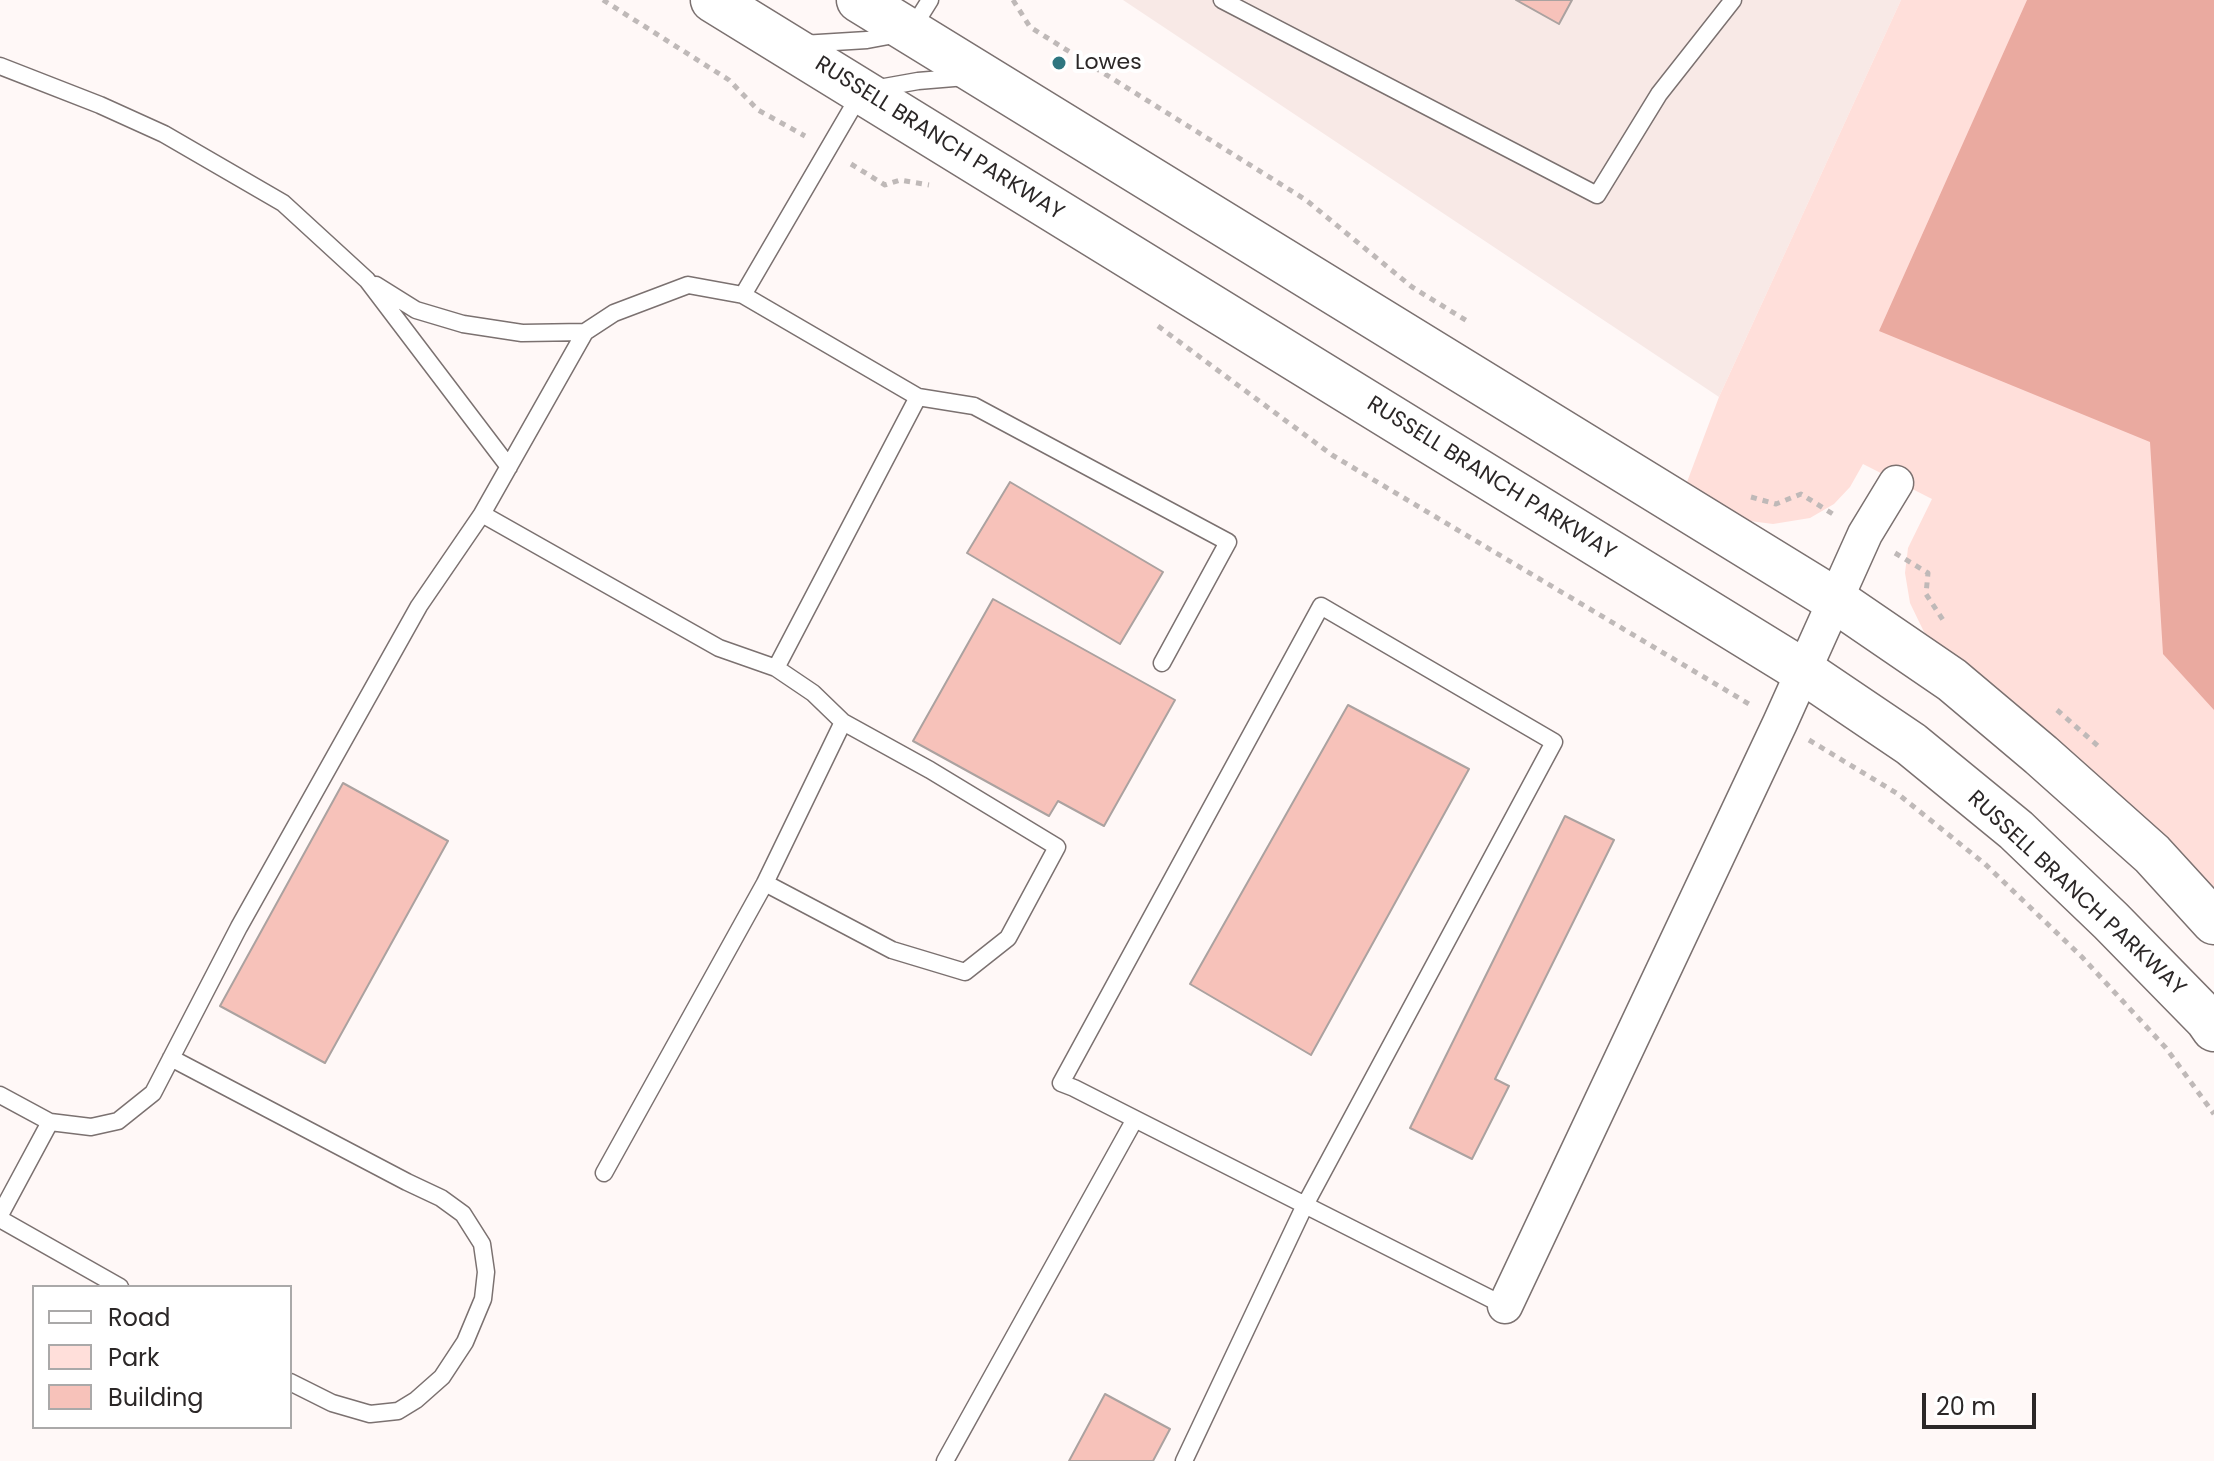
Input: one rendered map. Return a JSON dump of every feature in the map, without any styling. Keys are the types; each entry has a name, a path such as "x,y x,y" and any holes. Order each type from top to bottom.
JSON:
{"main road":[{"name":"RUSSELL BRANCH PARKWAY","path":"713,0 1803,671 1911,744 2016,830 2111,921 2214,1029"},
{"path":"859,0 920,16 983,75 1835,600 1952,680 2041,755 2152,854 2214,922"}],"street":[{"path":"1505,1306 1780,723 1865,534 1896,483"}],"lane":[{"path":"1222,0 1597,195 1659,94 1733,0"},
{"path":"786,44 867,40 920,16"},
{"path":"0,66 164,134 283,203 367,280 509,467"},
{"path":"743,295 862,91 918,81 983,75"},
{"path":"367,280 416,310 463,324 522,333 585,332"},
{"path":"0,1095 50,1122 91,1127 118,1121 153,1093 239,927 419,606 482,514 585,332 614,313 688,285 743,295 918,397 974,406 1228,542 1162,663"},
{"path":"776,668 918,397"},
{"path":"482,514 719,648 776,668 813,693 843,722 930,770 1057,847 1008,938 965,972 892,950 765,883"},
{"path":"1184,1461 1305,1205 1554,742 1321,606 1061,1083 1135,1119 1305,1205 1505,1306"},
{"path":"604,1173 765,883 843,722"},
{"path":"171,1058 441,1198 463,1214 482,1244 486,1272 483,1299 477,1314 465,1342 442,1377 416,1400 398,1411 370,1414 332,1403 292,1383"},
{"path":"945,1461 1135,1119"},
{"path":"50,1122 0,1217 117,1285"}],"path":[{"path":"603,0 729,80 758,110 885,185 900,180 925,183 938,189"},
{"path":"1013,0 1030,27 1306,200 1412,287 1478,328"},
{"path":"1146,318 1332,455 1898,794 1985,864 2082,957 2166,1048 2214,1114"},
{"path":"1742,493 1776,504 1801,494 1928,573 1926,594 1944,622 1956,631"},
{"path":"2052,706 2099,747"}],"shaded area":[{"path":"1123,0 1901,0 1719,397"},
{"path":"2027,0 2214,0 2214,710 2163,654 2150,442 1879,331"}],"green space":[{"path":"1901,0 2214,0 2214,889 2077,756 1924,632 1910,603 1905,573 1908,548 1932,499 1863,464 1850,487 1834,504 1810,518 1773,524 1750,521 1687,482 1719,397"}],"building":[{"path":"1516,0 1572,0 1559,24"},
{"path":"1010,482 1163,572 1120,644 967,553"},
{"path":"993,599 1175,700 1104,826 1058,801 1049,816 913,741"},
{"path":"1348,705 1469,769 1311,1055 1190,984"},
{"path":"343,783 448,841 325,1063 220,1006"},
{"path":"1565,816 1614,840 1495,1079 1509,1086 1472,1159 1410,1128"},
{"path":"1105,1394 1170,1429 1153,1461 1069,1461"}],"place":[{"name":"Lowes","path":"1059,63"}]}
